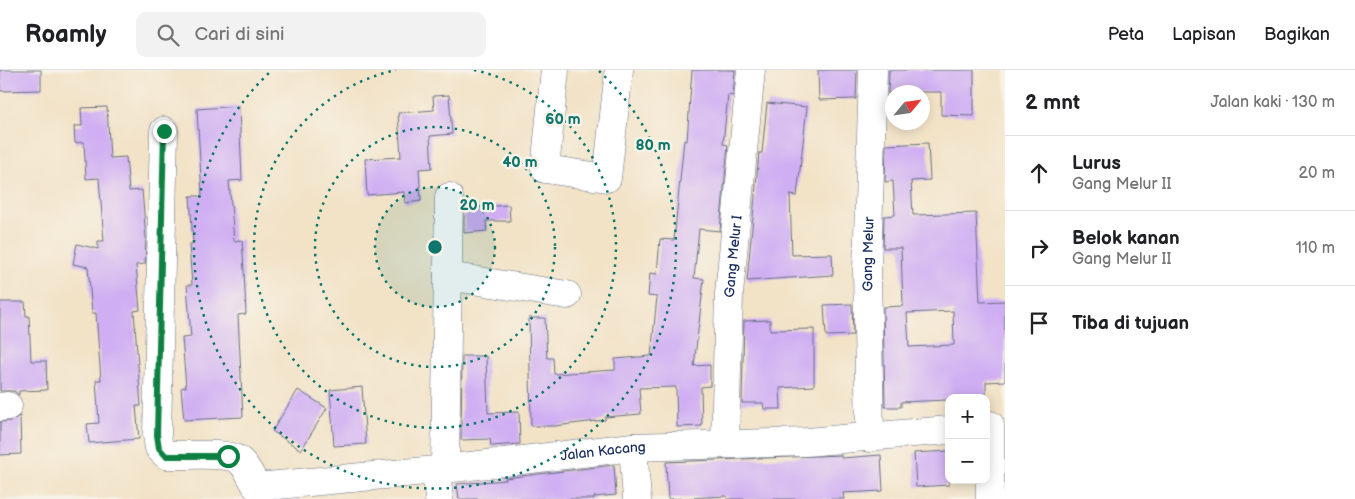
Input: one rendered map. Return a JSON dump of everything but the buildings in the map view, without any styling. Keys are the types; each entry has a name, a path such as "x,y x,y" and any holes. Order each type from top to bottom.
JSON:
{"street":[{"path":"555,70 545,169 607,178 619,70"},
{"name":"Gang Melur I","path":"725,444 729,294 751,70"},
{"name":"Gang Melur","path":"870,438 867,270 872,70"},
{"path":"164,131 162,445 228,456 239,460 246,468 253,493"},
{"path":"439,499 448,276 449,197"},
{"path":"448,276 567,295"},
{"path":"990,499 994,425"},
{"name":"Jalan Kacang","path":"253,493 633,447 806,442 945,430"},
{"path":"633,447 637,499"}],"route":[{"path":"164,131 157,435 159,448 166,456 228,456"}]}
